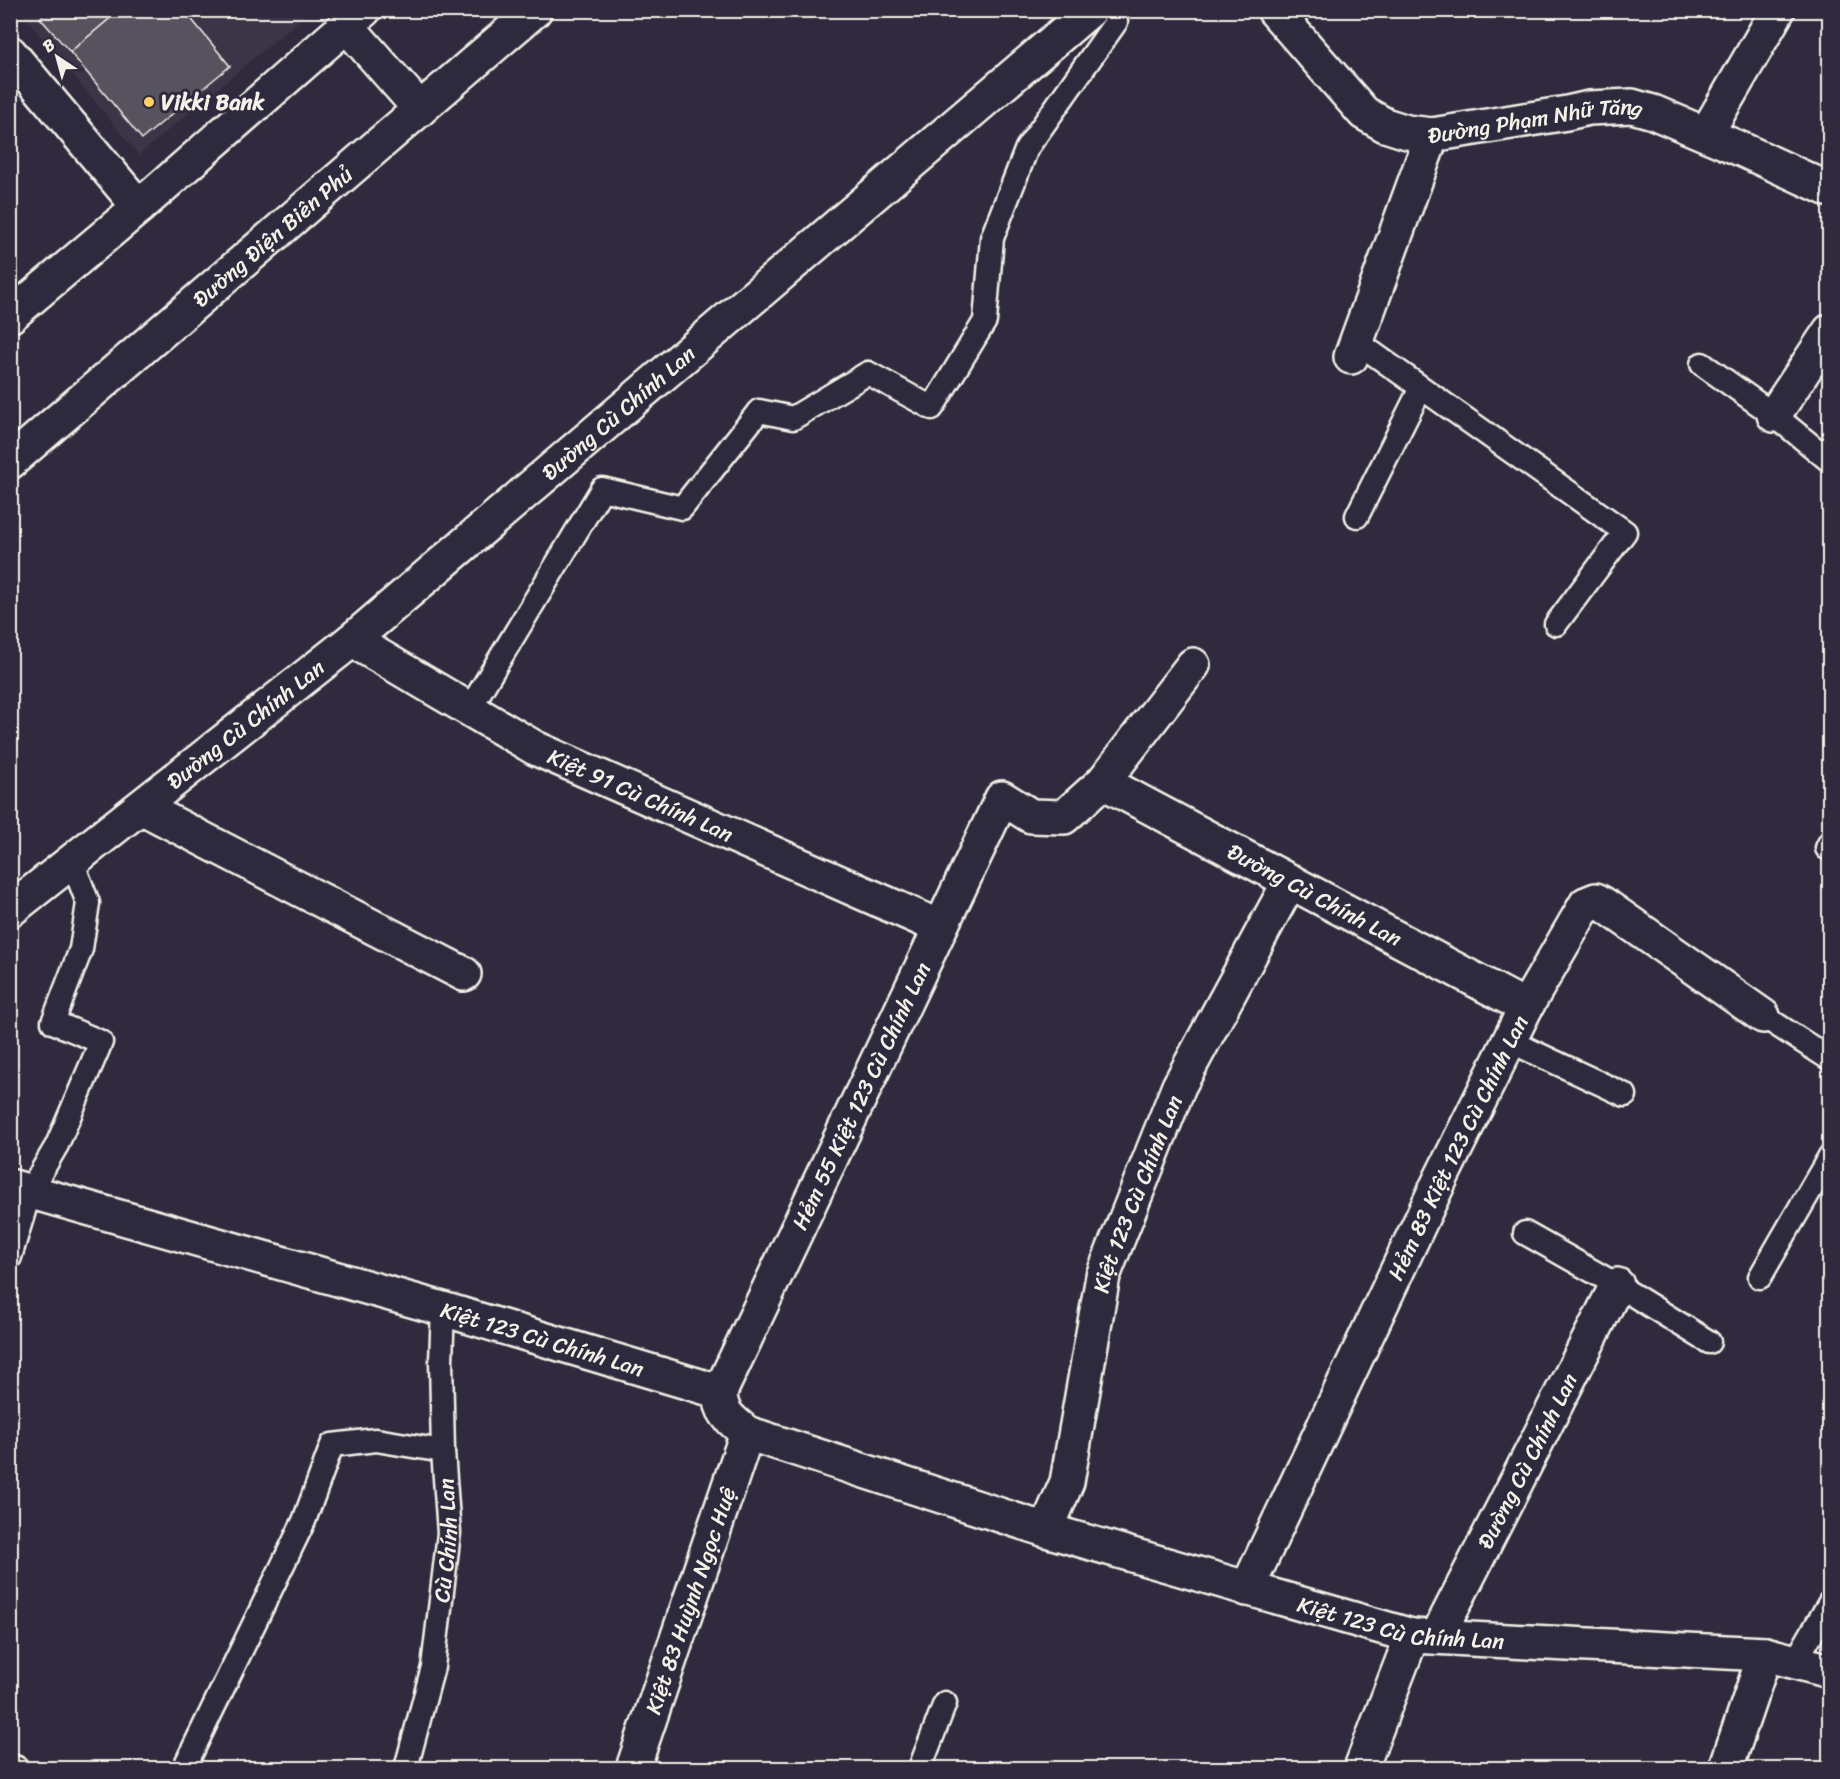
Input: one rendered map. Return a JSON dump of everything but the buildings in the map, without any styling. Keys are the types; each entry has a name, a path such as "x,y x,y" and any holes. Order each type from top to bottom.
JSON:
{"street":[{"name":"Đường Điện Biên Phủ","path":"10,462 535,10"},
{"name":"Đường Cù Chính Lan","path":"10,910 352,640 1090,10"},
{"name":"Đường Phạm Nhữ Tăng","path":"1274,10 1364,113 1407,132 1432,135 1589,108 1632,106 1653,112 1706,134 1830,189"},
{"path":"1706,134 1778,10"},
{"path":"10,316 139,207 355,18 420,109"},
{"path":"10,53 139,207"},
{"path":"1354,350 1432,135"},
{"path":"1774,415 1830,331"},
{"name":"Kiệt 91 Cù Chính Lan","path":"352,640 535,748 940,927"},
{"path":"1103,782 1193,665"},
{"name":"Đường Cù Chính Lan","path":"1103,782 1526,1007"},
{"name":"Hẻm 55 Kiệt 123 Cù Chính Lan","path":"720,1392 1002,798 1031,816 1064,817 1103,782"},
{"name":"Đường Cù Chính Lan","path":"141,807 464,974"},
{"name":"Kiệt 123 Cù Chính Lan","path":"1046,1530 1068,1482 1103,1276 1179,1086 1290,881"},
{"name":"Hẻm 83 Kiệt 123 Cù Chính Lan","path":"1247,1589 1441,1178 1526,1007 1586,904 1596,900 1763,1016"},
{"name":"Kiệt 123 Cù Chính Lan","path":"20,1189 443,1309 720,1392 720,1405 727,1417 747,1433 1046,1530 1247,1589 1425,1637 1780,1658 1830,1671"},
{"name":"Đường Cù Chính Lan","path":"1361,1768 1425,1637 1617,1285"},
{"name":"Kiệt 83 Huỳnh Ngọc Huệ","path":"633,1768 747,1433"},
{"path":"1726,1768 1780,1658"}],"lane":[{"path":"469,710 602,489 682,508 759,411 794,418 868,373 932,408 986,321 992,238 1028,148 1116,22 1113,10"},
{"path":"1354,350 1421,388 1625,532 1556,624"},
{"path":"1702,364 1774,415 1830,461"},
{"path":"1357,516 1421,388"},
{"path":"10,1257 20,1189 57,1145 101,1042 53,1022 81,950 88,903 72,861"},
{"path":"1763,1016 1830,1059"},
{"path":"1510,1041 1625,1095"},
{"path":"1760,1277 1830,1156"},
{"path":"1525,1233 1617,1285 1709,1342"},
{"name":"Cù Chính Lan","path":"406,1768 433,1667 449,1533 443,1451 441,1360 443,1309"},
{"path":"184,1768 304,1521 332,1445 376,1440 443,1451"},
{"path":"1780,1658 1830,1602"},
{"path":"920,1768 945,1703"},
{"path":"10,1765 17,1768"}],"shaded area":[{"path":"20,11 310,11 139,155"}],"place":[{"name":"Vikki Bank","path":"149,102"}]}
